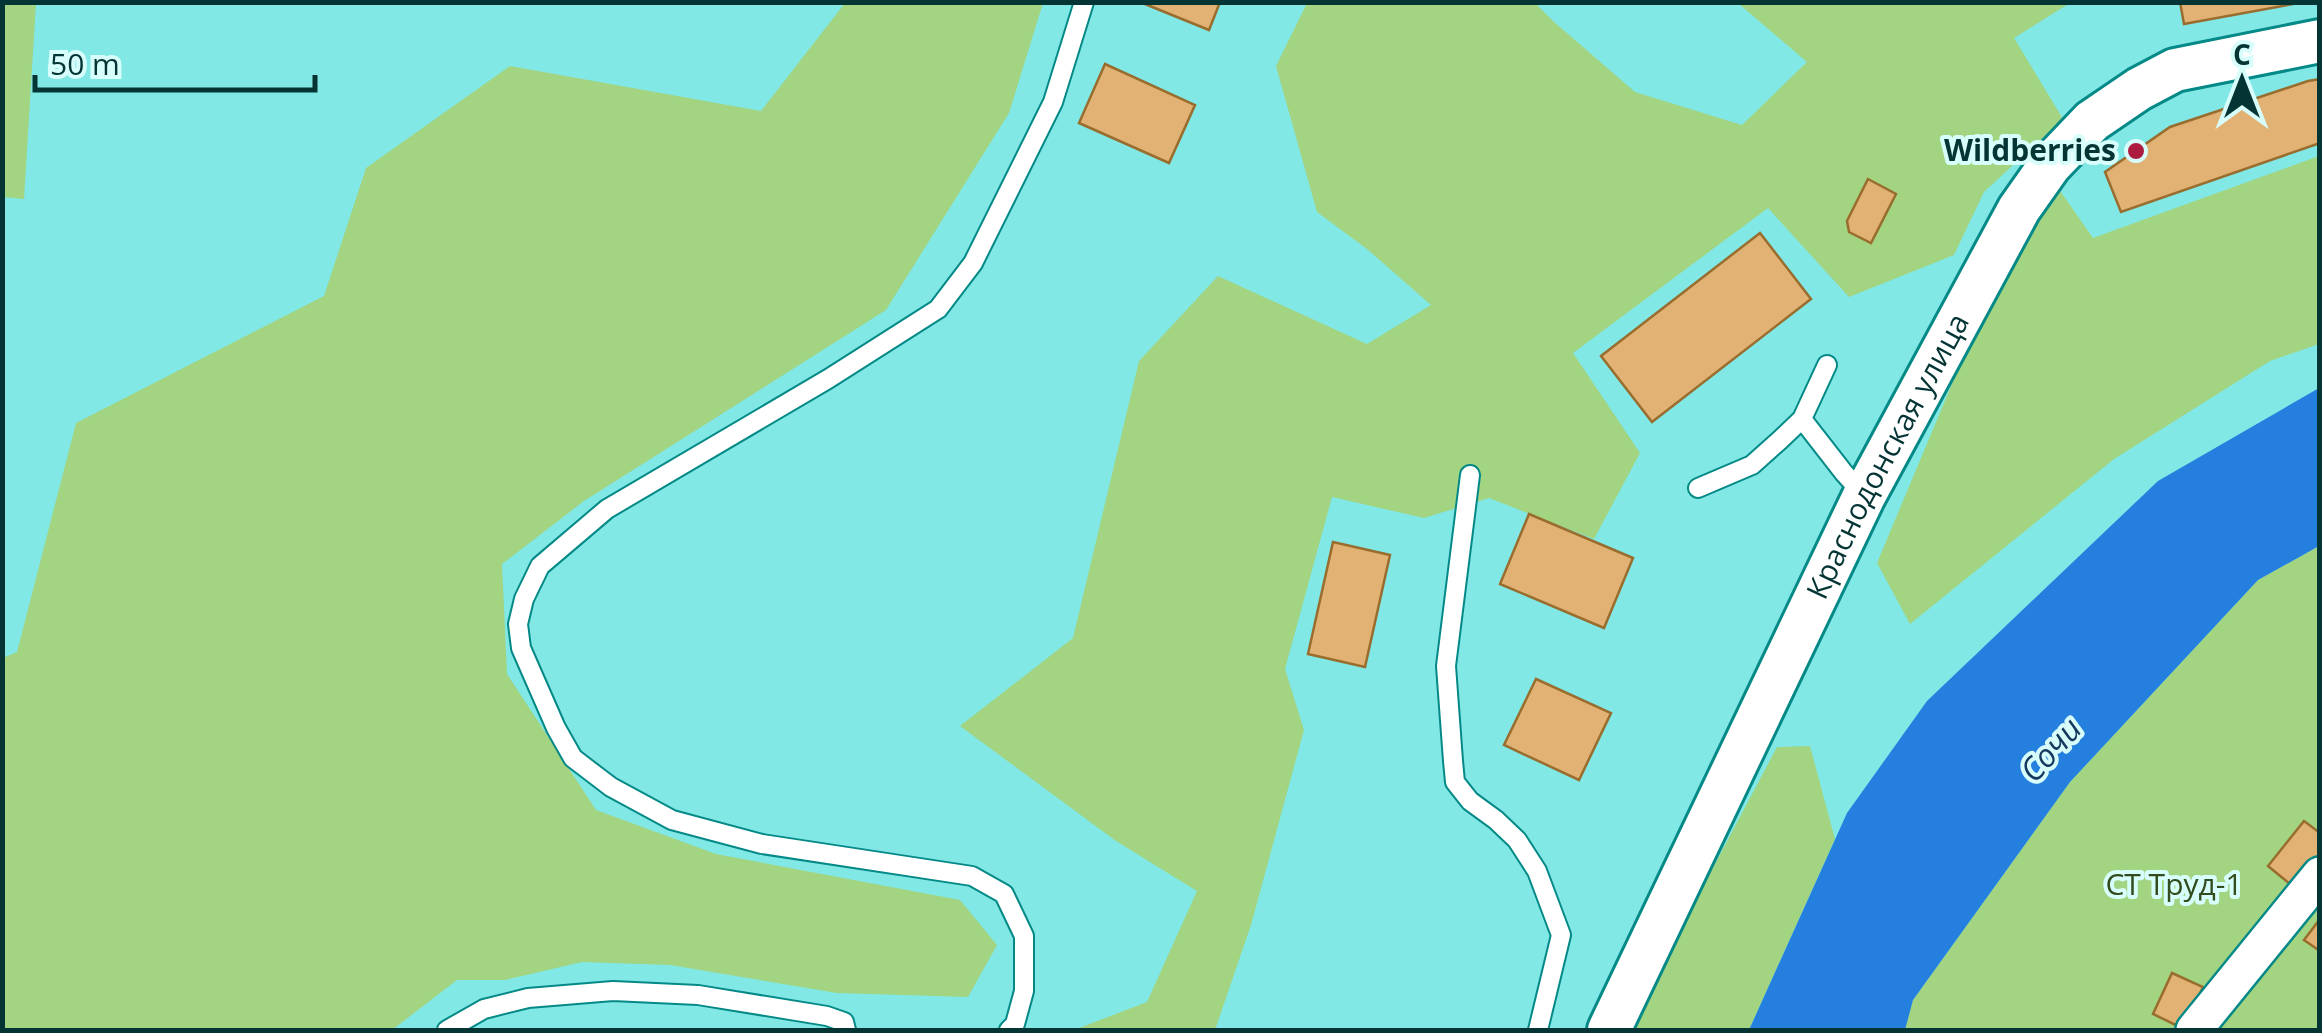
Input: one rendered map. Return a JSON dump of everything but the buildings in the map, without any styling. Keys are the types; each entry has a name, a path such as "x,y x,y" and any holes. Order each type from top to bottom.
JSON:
{"street":[{"name":"Краснодонская улица","path":"1609,1030 1864,496 2019,209 2050,165 2092,121 2175,70 2320,41"},
{"path":"2194,1030 2320,875"}],"lane":[{"path":"1009,1030 1015,1024 1024,991 1024,936 1004,894 972,876 762,844 672,820 612,787 573,758 521,648 518,624 524,599 540,566 606,509 828,379 938,309 973,263 1054,102 1084,2"},
{"path":"1698,488 1752,465 1802,419 1827,365"},
{"path":"1802,419 1864,496"},
{"path":"1470,475 1446,666 1452,761 1455,782 1470,801 1517,840 1536,871 1561,936 1538,1030"},
{"path":"447,1030 484,1009 528,998 613,991 698,995 827,1016 844,1022 846,1030"}],"green space":[{"path":"2,3 36,3 24,199 3,197"},
{"path":"845,3 1043,3 1009,113 886,310 584,501 502,564 507,674 596,810 716,854 960,900 997,945 968,997 837,993 670,965 582,962 505,980 457,980 392,1030 3,1030 3,658 17,652 76,423 324,296 366,168 510,66 761,111"},
{"path":"1307,3 1535,3 1635,92 1742,125 1807,62 1738,3 2070,3 2014,38 2063,119 1984,192 1954,255 1849,297 1768,208 1573,353 1640,453 1594,539 1489,498 1424,518 1332,497 1285,669 1304,730 1251,925 1215,1030 1074,1030 1147,1002 1197,891 1116,841 960,726 1073,638 1139,361 1218,276 1367,344 1431,305 1317,212 1276,66"},
{"path":"2319,156 2319,344 2270,361 2114,459 1910,624 1877,563 2011,243 2056,185 2093,238"},
{"name":"СТ Труд-1","path":"2319,546 2319,1030 1904,1030 1913,1000 2070,782 2258,580"},
{"path":"1810,746 1835,839 1749,1030 1627,1030 1777,747"}],"water":[{"name":"Сочи","path":"2319,388 2319,546 2258,580 2070,782 1913,1000 1905,1030 1749,1030 1847,813 1927,701 2158,481"}],"place":[{"name":"Wildberries","path":"2136,151"}]}
